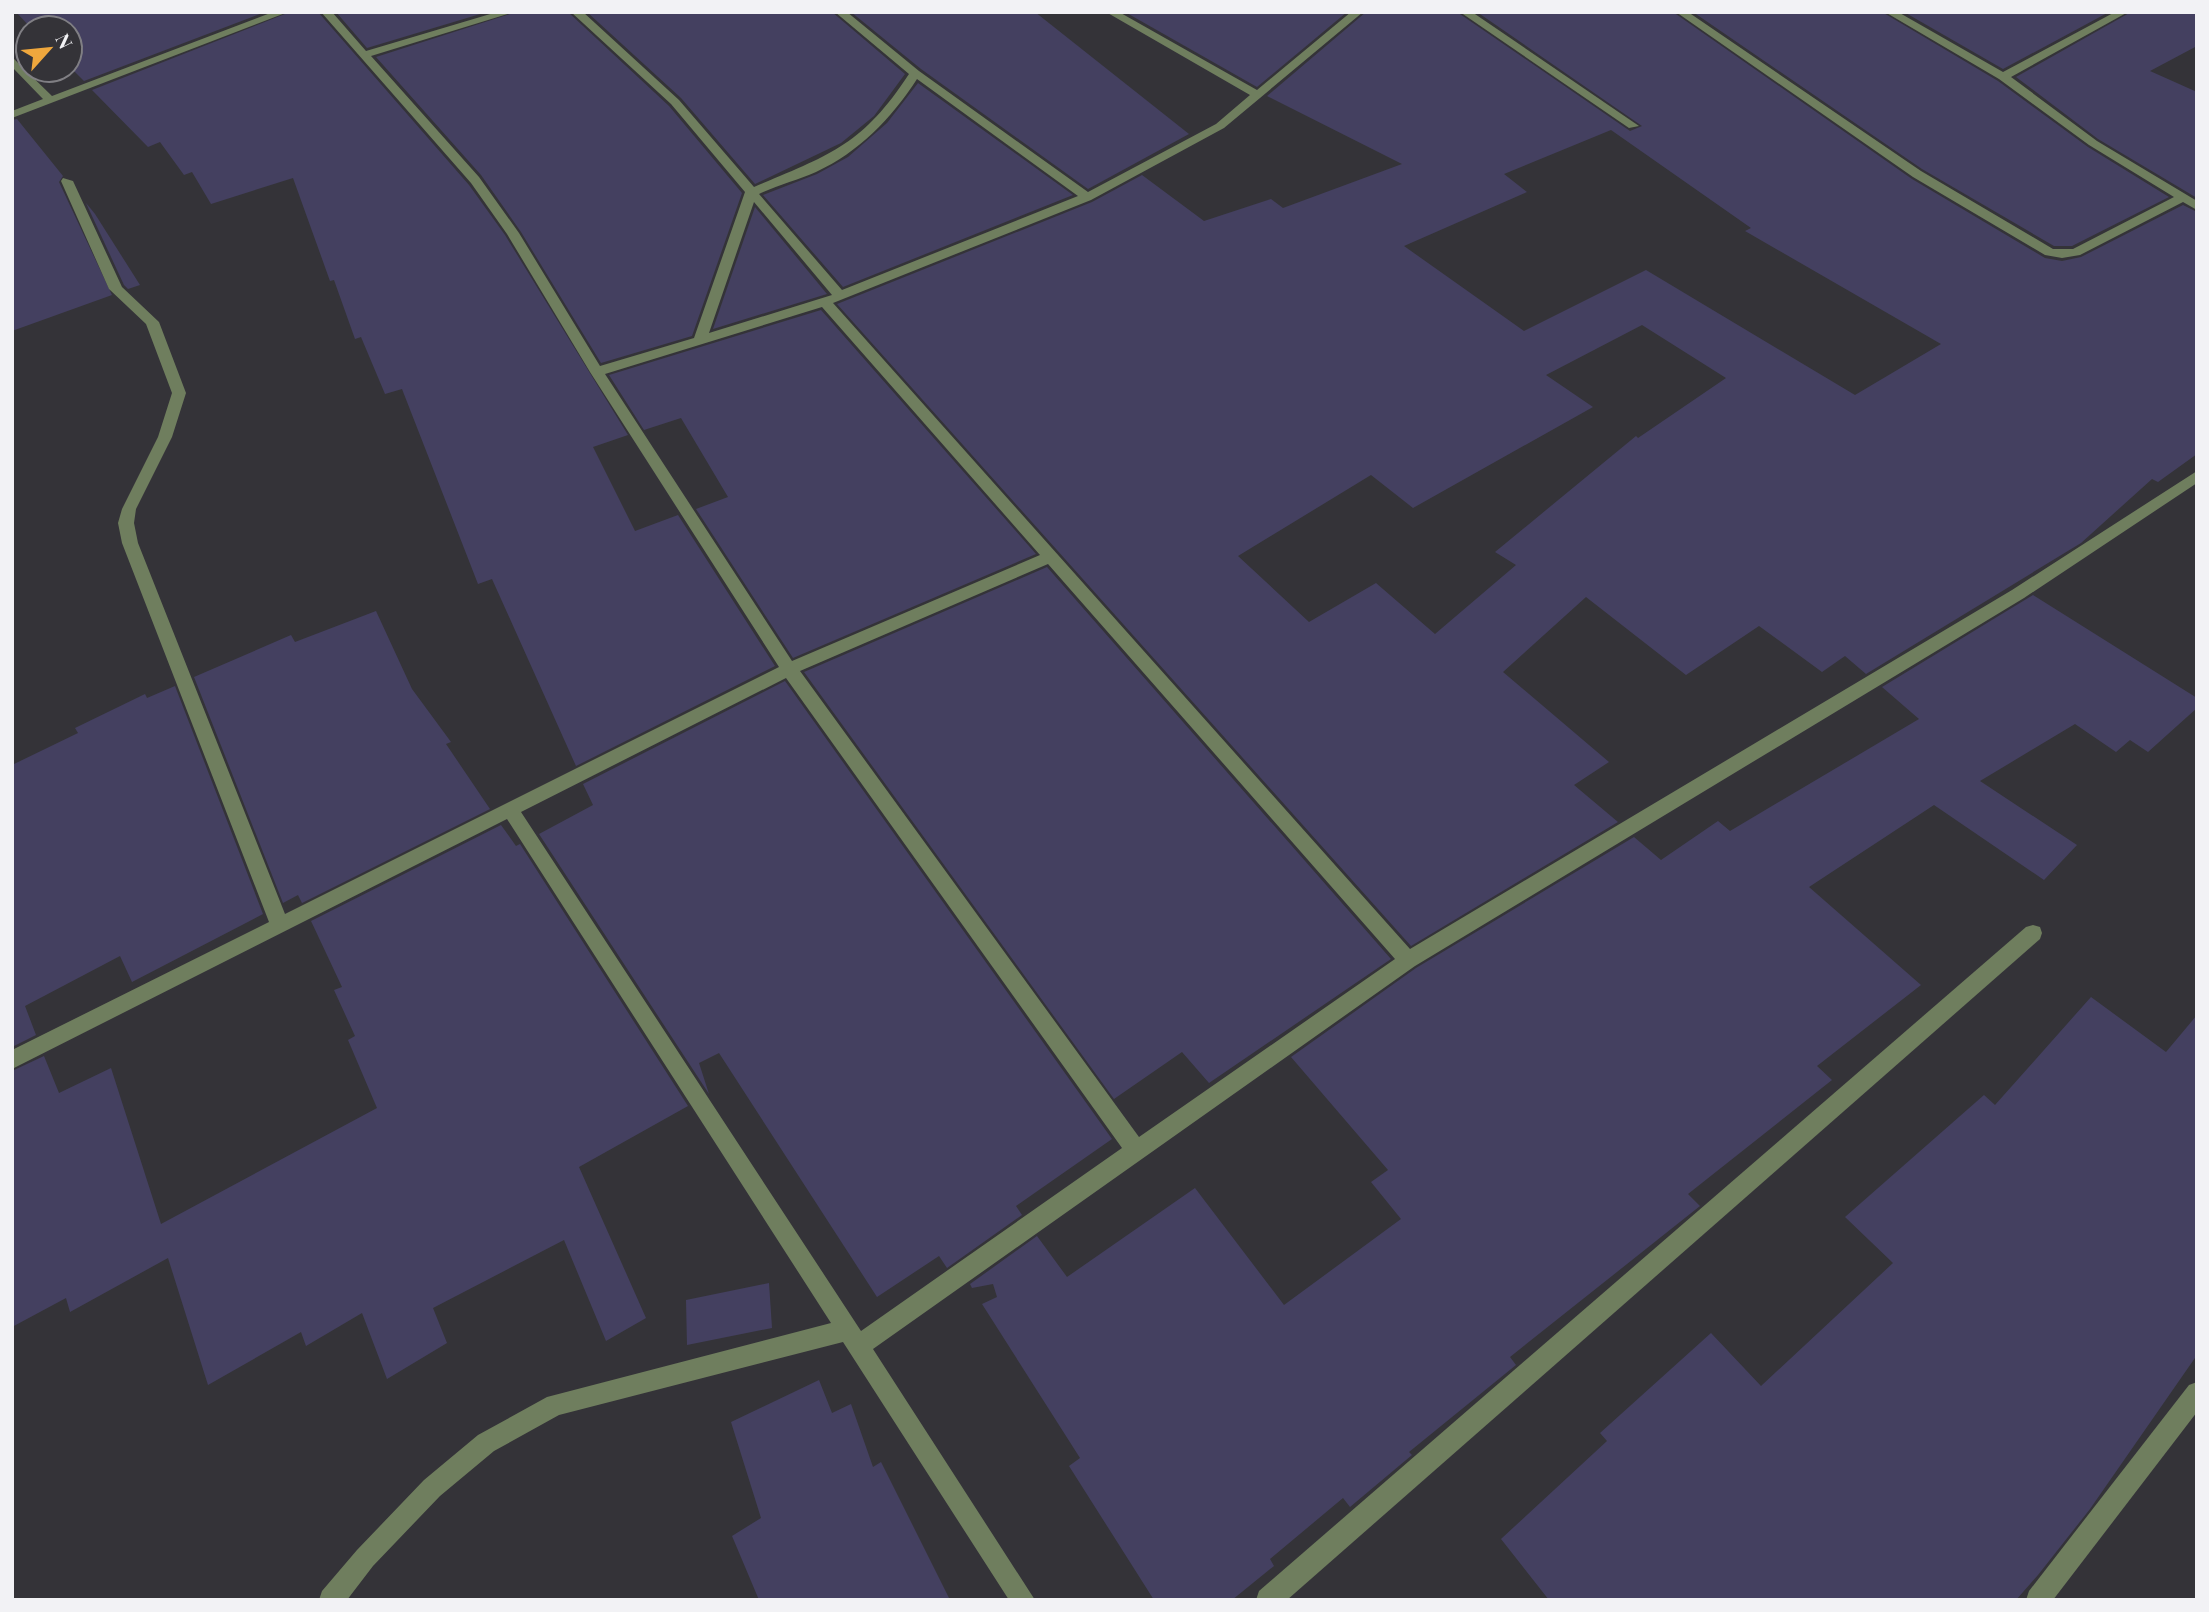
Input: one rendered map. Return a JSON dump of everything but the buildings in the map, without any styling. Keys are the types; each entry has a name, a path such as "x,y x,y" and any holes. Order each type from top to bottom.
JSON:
{"street":[{"path":"12,116 284,12"},
{"path":"327,12 483,191 513,233 597,372 789,669 1135,1149"},
{"path":"364,55 509,12"},
{"path":"576,12 676,102 840,296"},
{"path":"840,12 915,73 1087,197"},
{"path":"1111,12 1258,95"},
{"path":"597,372 825,302 1087,197 1220,126 1358,12"},
{"path":"1465,12 1633,126"},
{"path":"1681,12 1917,174 2049,252 2076,252 2182,198"},
{"path":"1890,12 2003,77 2093,143 2197,206"},
{"path":"2003,77 2123,12"},
{"path":"12,60 51,101"},
{"path":"700,341 751,193 816,168 854,143 879,123 915,73"},
{"path":"67,181 116,289 152,322 177,382 179,393 165,437 129,509 126,523 130,543 280,926"},
{"path":"825,302 1053,556 1408,960"},
{"path":"331,1600 365,1558 432,1488 486,1443 555,1405 853,1338 1135,1149 1408,960 2018,594 2197,476"},
{"path":"12,1060 789,669 1053,556"},
{"path":"510,809 1023,1600"},
{"path":"1268,1600 2033,933"},
{"path":"2038,1600 2197,1393"}]}
